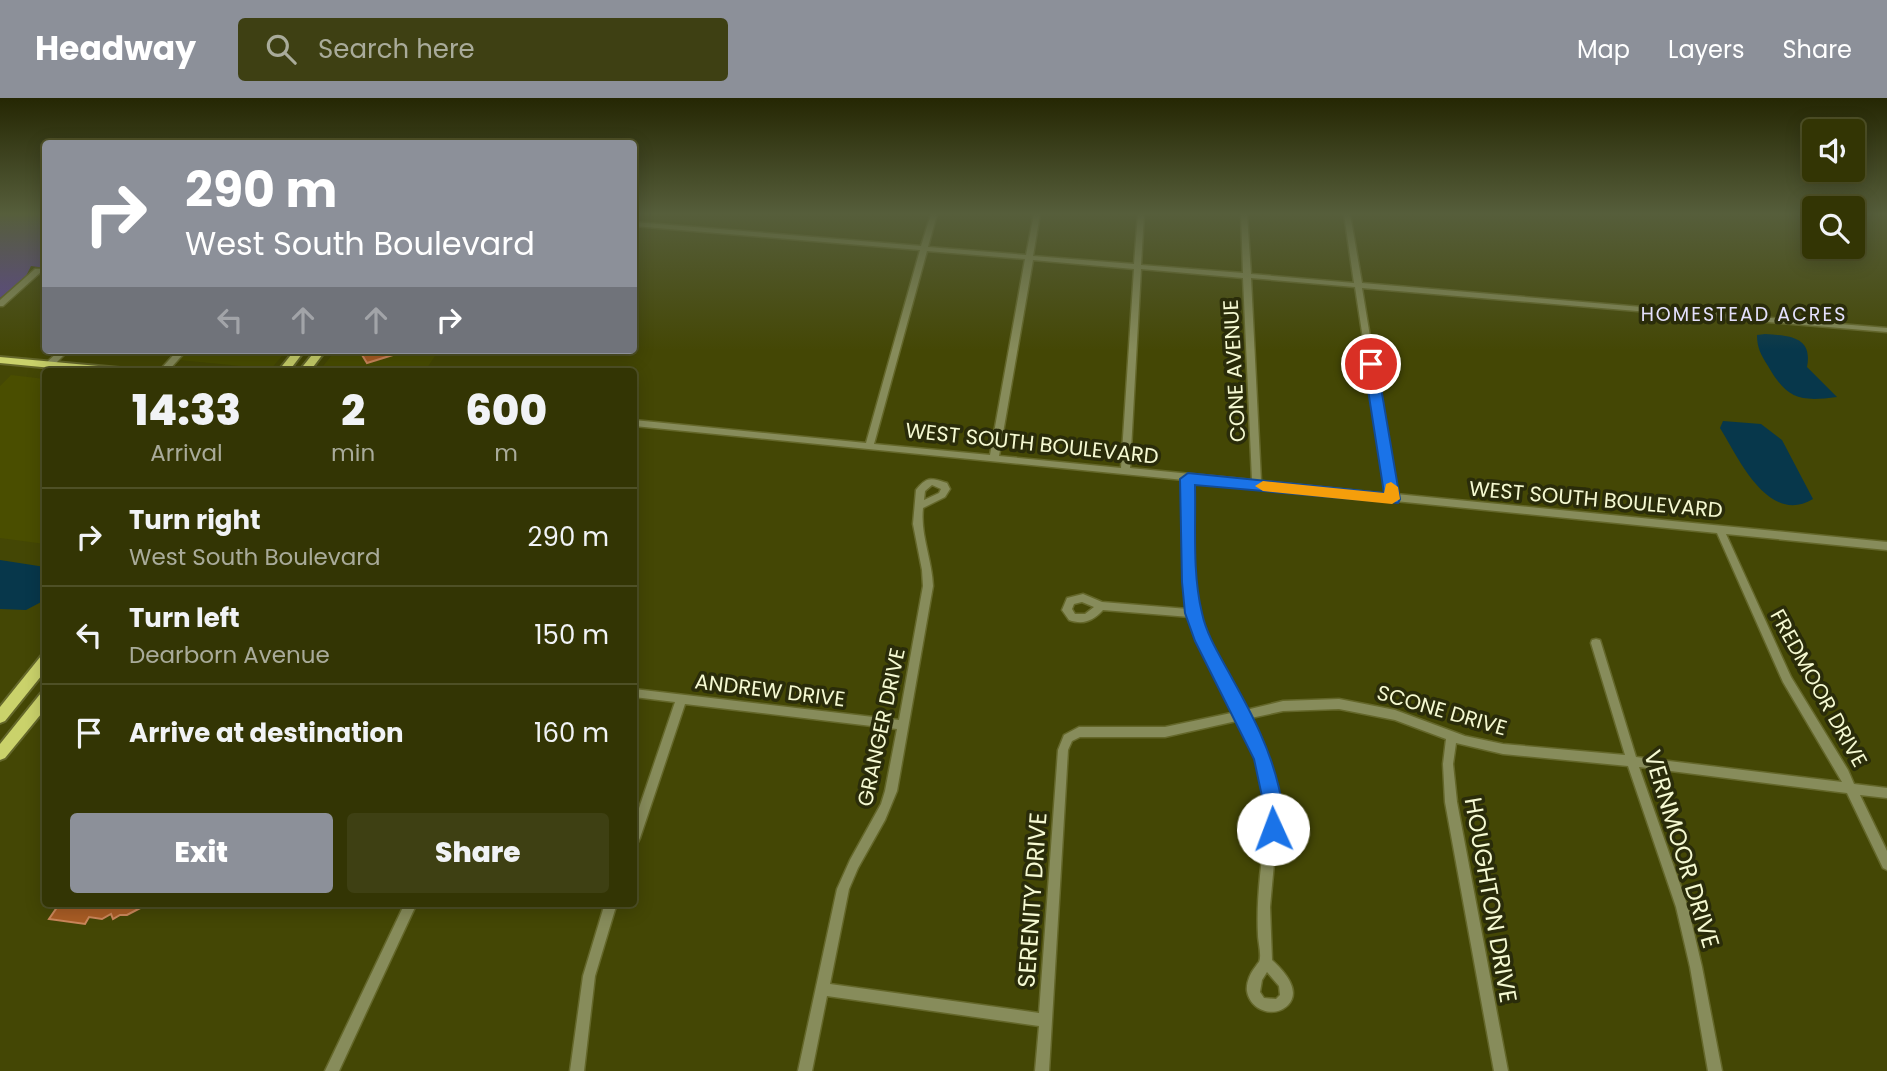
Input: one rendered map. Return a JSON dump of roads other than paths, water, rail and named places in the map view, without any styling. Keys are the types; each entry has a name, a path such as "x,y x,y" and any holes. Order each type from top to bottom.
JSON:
{"main road":[{"path":"285,368 297,354"},
{"path":"300,354 301,359 313,360"},
{"path":"306,368 318,354"},
{"path":"0,360 90,368"},
{"path":"0,717 42,665"},
{"path":"24,688 42,688"},
{"path":"0,754 42,702"}],"street":[{"path":"869,446 921,259"},
{"path":"994,459 1030,259"},
{"path":"1047,259 1887,330"},
{"path":"1125,472 1138,259"},
{"name":"CONE AVENUE","path":"1246,259 1257,485"},
{"path":"1354,259 1392,499"},
{"path":"0,304 38,271"},
{"path":"50,364 61,354"},
{"path":"166,368 179,354"},
{"name":"WEST SOUTH BOULEVARD","path":"637,423 1887,547"},
{"path":"1188,479 1190,582 1194,613 1203,641 1264,759 1273,801 1273,829 1264,901 1266,963"},
{"name":"GRANGER DRIVE","path":"805,1071 843,889 854,862 889,801 929,586 928,569 918,527 922,505"},
{"name":"FREDMOOR DRIVE","path":"1720,530 1787,679 1852,789 1887,864"},
{"path":"1101,606 1194,613"},
{"name":"VERNMOOR DRIVE","path":"1596,643 1632,761 1682,907 1696,967 1714,1071"},
{"name":"ANDREW DRIVE","path":"637,693 903,725"},
{"path":"637,829 681,699"},
{"name":"SCONE DRIVE","path":"1072,735 1088,731 1165,732 1283,706 1339,704 1395,715 1452,736 1503,749 1632,761 1887,793"},
{"name":"SERENITY DRIVE","path":"1042,1071 1063,750 1072,735"},
{"name":"HOUGHTON DRIVE","path":"1452,736 1448,764 1451,802 1501,1071"},
{"path":"332,1071 409,907"},
{"path":"576,1071 589,976 610,907"},
{"path":"822,989 1045,1020"}],"water":[{"path":"1757,335 1790,337 1803,343 1808,357 1807,367 1837,397 1803,398 1788,392 1775,377 1760,351"},
{"path":"1723,421 1761,424 1782,440 1813,499 1797,505 1782,503 1769,496 1745,470 1720,428"},
{"path":"0,560 42,567 42,602 26,610 0,609"}],"district":[{"name":"HOMESTEAD ACRES","path":"1744,314"}]}
